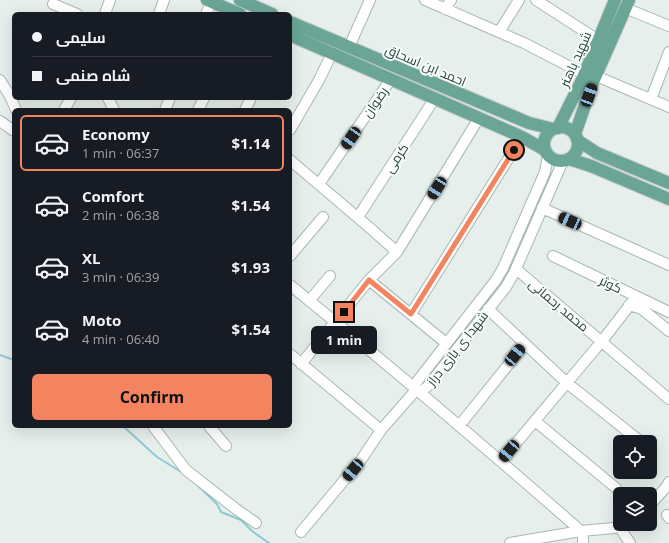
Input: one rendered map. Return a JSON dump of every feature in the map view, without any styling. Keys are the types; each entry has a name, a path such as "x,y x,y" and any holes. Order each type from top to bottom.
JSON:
{"main road":[{"path":"240,0 267,12"},
{"path":"209,1 235,12"},
{"path":"613,4 619,9 625,7"},
{"name":"شهید باهنر","path":"576,137 598,40 613,4"},
{"name":"شهید باهنر","path":"555,128 590,75 625,7"},
{"name":"احمد ابن اسحاق","path":"292,23 529,123 555,128"},
{"name":"احمد ابن اسحاق","path":"292,37 522,137 546,152"},
{"path":"669,183 597,153 567,128 555,128 546,136 544,140 546,152 557,161 566,160 591,166 669,199"},
{"path":"566,160 577,151 576,137"}],"street":[{"path":"106,12 110,0"},
{"path":"160,12 164,0"},
{"path":"349,47 370,0"},
{"path":"425,0 524,43 590,75 669,106"},
{"path":"446,9 451,0"},
{"path":"499,32 519,0"},
{"path":"536,0 598,40"},
{"path":"206,12 209,1"},
{"path":"52,6 71,12"},
{"path":"625,7 669,26"},
{"path":"651,99 669,52"},
{"path":"292,127 319,80 332,53"},
{"name":"رضوان","path":"318,184 391,79"},
{"path":"0,80 12,99"},
{"name":"کرمی","path":"358,217 435,98"},
{"path":"301,364 369,280 397,252 479,118"},
{"path":"0,121 12,130"},
{"path":"411,314 522,137"},
{"name":"شهدا ی بازی دراز","path":"546,152 545,172 504,268 419,378 415,384 416,390 422,391 428,386 506,287 516,269 542,208 566,160"},
{"path":"292,162 397,252"},
{"path":"542,208 669,265"},
{"path":"292,254 323,217"},
{"name":"کوثر","path":"553,256 669,312"},
{"name":"محمد رحمانی","path":"516,269 669,399"},
{"path":"309,301 330,276"},
{"path":"369,280 446,343"},
{"path":"292,287 501,461 582,537"},
{"path":"501,461 602,341 636,297"},
{"path":"629,306 642,309 669,331"},
{"path":"488,310 567,383 632,435"},
{"path":"459,426 525,344"},
{"path":"292,356 381,430"},
{"path":"301,532 360,460 381,430 416,390"},
{"path":"535,421 615,487"},
{"path":"154,428 186,470 256,523"},
{"path":"211,428 226,446"},
{"path":"657,497 669,482"},
{"path":"510,543 582,537 613,528"},
{"path":"624,531 630,543"}],"waterway":[{"path":"0,355 12,359"},
{"path":"125,428 157,457 183,473"},
{"path":"196,484 217,504 221,512 241,520 252,531 269,543"}],"route":[{"path":"344,312 369,280 411,314 514,150"}]}
